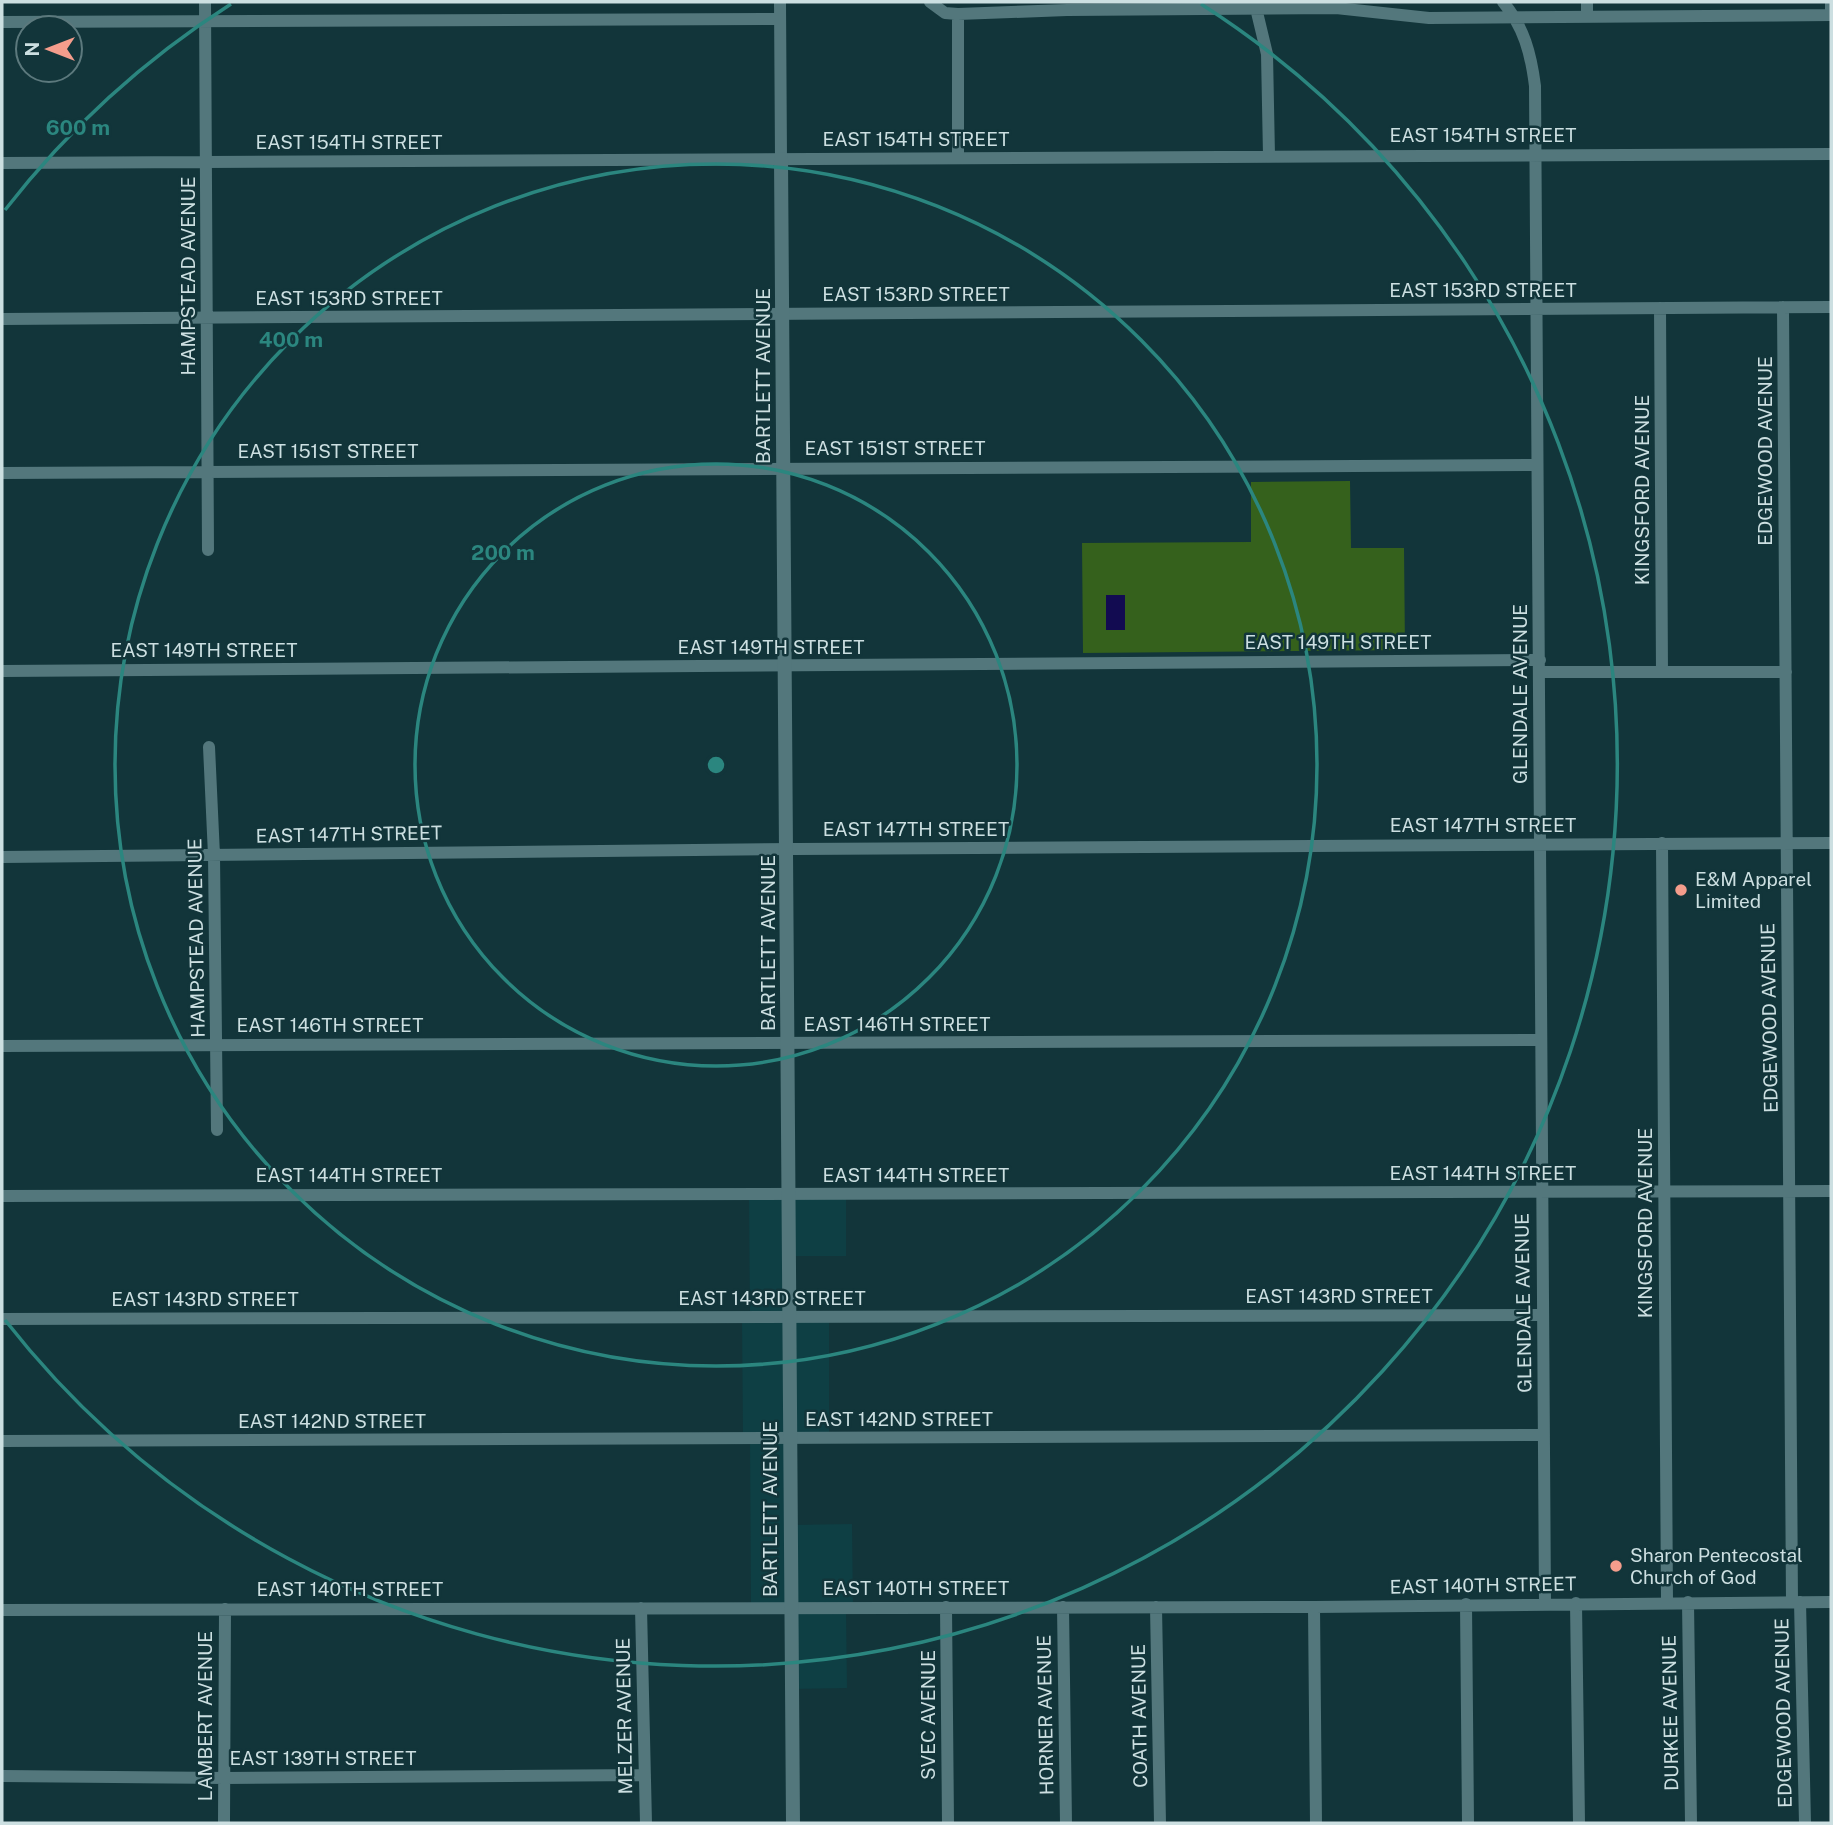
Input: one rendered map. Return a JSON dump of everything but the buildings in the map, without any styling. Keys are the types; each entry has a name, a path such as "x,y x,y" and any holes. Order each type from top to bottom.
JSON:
{"street":[{"name":"HAMPSTEAD AVENUE","path":"205,2 208,550"},
{"name":"BARTLETT AVENUE","path":"780,2 793,1823"},
{"path":"930,2 945,13 958,14 1067,6 1336,5 1429,18 1587,17 1712,8 1831,15 1831,2"},
{"name":"GLENDALE AVENUE","path":"1503,2 1516,18 1531,56 1535,86 1545,1604"},
{"path":"1587,2 1587,17"},
{"path":"1255,5 1267,54 1269,156"},
{"path":"958,14 958,158"},
{"path":"2,22 780,19"},
{"name":"EAST 154TH STREET","path":"2,163 1831,154"},
{"name":"EDGEWOOD AVENUE","path":"1783,307 1789,1191 1796,1602 1805,1823"},
{"name":"EAST 153RD STREET","path":"2,319 1831,307"},
{"name":"KINGSFORD AVENUE","path":"1660,308 1662,672"},
{"name":"EAST 151ST STREET","path":"2,473 1537,465"},
{"name":"EAST 149TH STREET","path":"2,671 785,666 1540,666 1662,672 1786,672"},
{"name":"HAMPSTEAD AVENUE","path":"209,747 214,855 217,1130"},
{"name":"KINGSFORD AVENUE","path":"1662,843 1667,1602"},
{"name":"EAST 147TH STREET","path":"2,857 1831,843"},
{"name":"EAST 146TH STREET","path":"2,1046 1541,1040"},
{"name":"EAST 144TH STREET","path":"2,1196 1831,1191"},
{"name":"EAST 143RD STREET","path":"2,1319 1543,1315"},
{"name":"EAST 142ND STREET","path":"2,1441 1544,1435"},
{"name":"DURKEE AVENUE","path":"1688,1602 1691,1823"},
{"name":"EAST 140TH STREET","path":"2,1609 1314,1607 1831,1602"},
{"path":"1466,1604 1468,1823"},
{"path":"1576,1604 1579,1823"},
{"name":"SVEC AVENUE","path":"946,1607 948,1823"},
{"name":"HORNER AVENUE","path":"1063,1607 1066,1823"},
{"name":"COATH AVENUE","path":"1156,1607 1160,1823"},
{"path":"1314,1607 1316,1823"},
{"name":"MELZER AVENUE","path":"641,1608 646,1823"},
{"name":"LAMBERT AVENUE","path":"224,1823 225,1609"},
{"name":"EAST 139TH STREET","path":"2,1776 225,1778 645,1774"}],"shaded area":[{"path":"1106,595 1125,595 1125,630 1106,630"},
{"path":"749,1194 846,1194 846,1256 790,1256 790,1317 829,1317 829,1438 789,1438 790,1525 852,1524 853,1608 846,1608 847,1688 791,1689 790,1609 751,1608 750,1439 743,1438 742,1318 750,1317"}],"green space":[{"path":"1350,481 1351,548 1404,548 1405,650 1083,653 1082,543 1251,542 1251,482"}],"place":[{"name":"E&M Apparel Limited","path":"1681,890"},
{"name":"Sharon Pentecostal Church of God","path":"1616,1566"}]}
